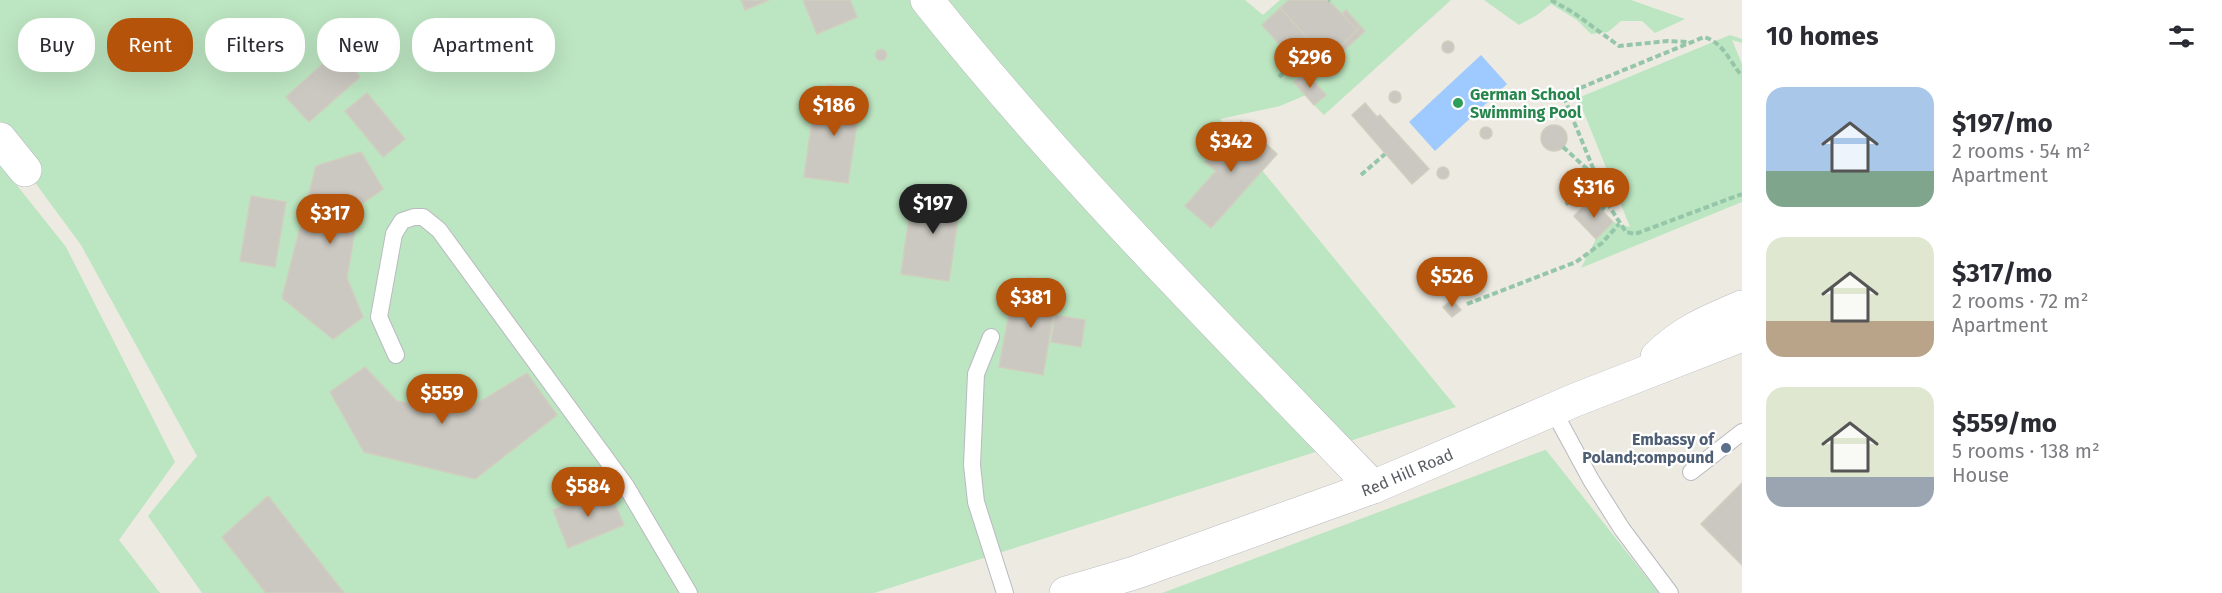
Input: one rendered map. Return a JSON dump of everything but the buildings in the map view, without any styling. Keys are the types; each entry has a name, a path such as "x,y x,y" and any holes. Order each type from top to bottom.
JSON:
{"street":[{"path":"927,0 984,72 1180,286 1373,487"},
{"path":"0,139 25,170"},
{"path":"1638,375 1689,330 1742,307"},
{"name":"Red Hill Road","path":"1066,593 1135,583 1373,487 1564,405 1742,334"}],"lane":[{"path":"396,355 379,317 394,234 402,221 423,217 439,230 626,486 689,593"},
{"path":"991,337 976,374 972,465 976,502 1005,593"},
{"path":"1564,405 1590,480 1622,529 1670,593"},
{"path":"1690,472 1742,432"}],"path":[{"path":"1551,0 1574,13 1619,46 1668,41 1693,42"},
{"path":"1742,76 1723,48 1714,40 1704,37 1563,95 1607,202 1626,232 1635,234 1742,194"},
{"path":"1278,77 1284,72"},
{"path":"1563,147 1597,178"},
{"path":"1361,175 1385,154"},
{"path":"1564,206 1597,178"},
{"path":"1602,210 1607,202"},
{"path":"1467,304 1576,262 1602,243 1619,224"}],"green space":[{"path":"0,0 1245,0 1263,15 1280,0 1289,0 1269,19 1325,67 1365,31 1346,11 1342,14 1328,0 1451,0 1324,115 1314,105 1326,95 1320,89 1280,106 1220,119 1456,407 874,593 202,593 148,516 197,456 81,245 0,135"},
{"path":"1484,0 1631,0 1685,19 1655,33 1642,21 1621,21 1608,32 1591,34 1577,20 1551,4 1519,25"},
{"path":"1730,35 1742,39 1742,43 1732,40 1742,64 1742,202 1581,268 1596,239 1613,222 1630,227 1578,98"},
{"path":"0,164 66,247 175,462 119,540 160,593 0,593"},
{"path":"1545,450 1659,593 1162,593"}],"water":[{"name":"German School Swimming Pool","path":"1481,55 1507,84 1435,151 1409,122"}],"place":[{"name":"German School Swimming Pool","path":"1458,103"},
{"name":"Embassy of Poland;compound","path":"1726,448"}]}
